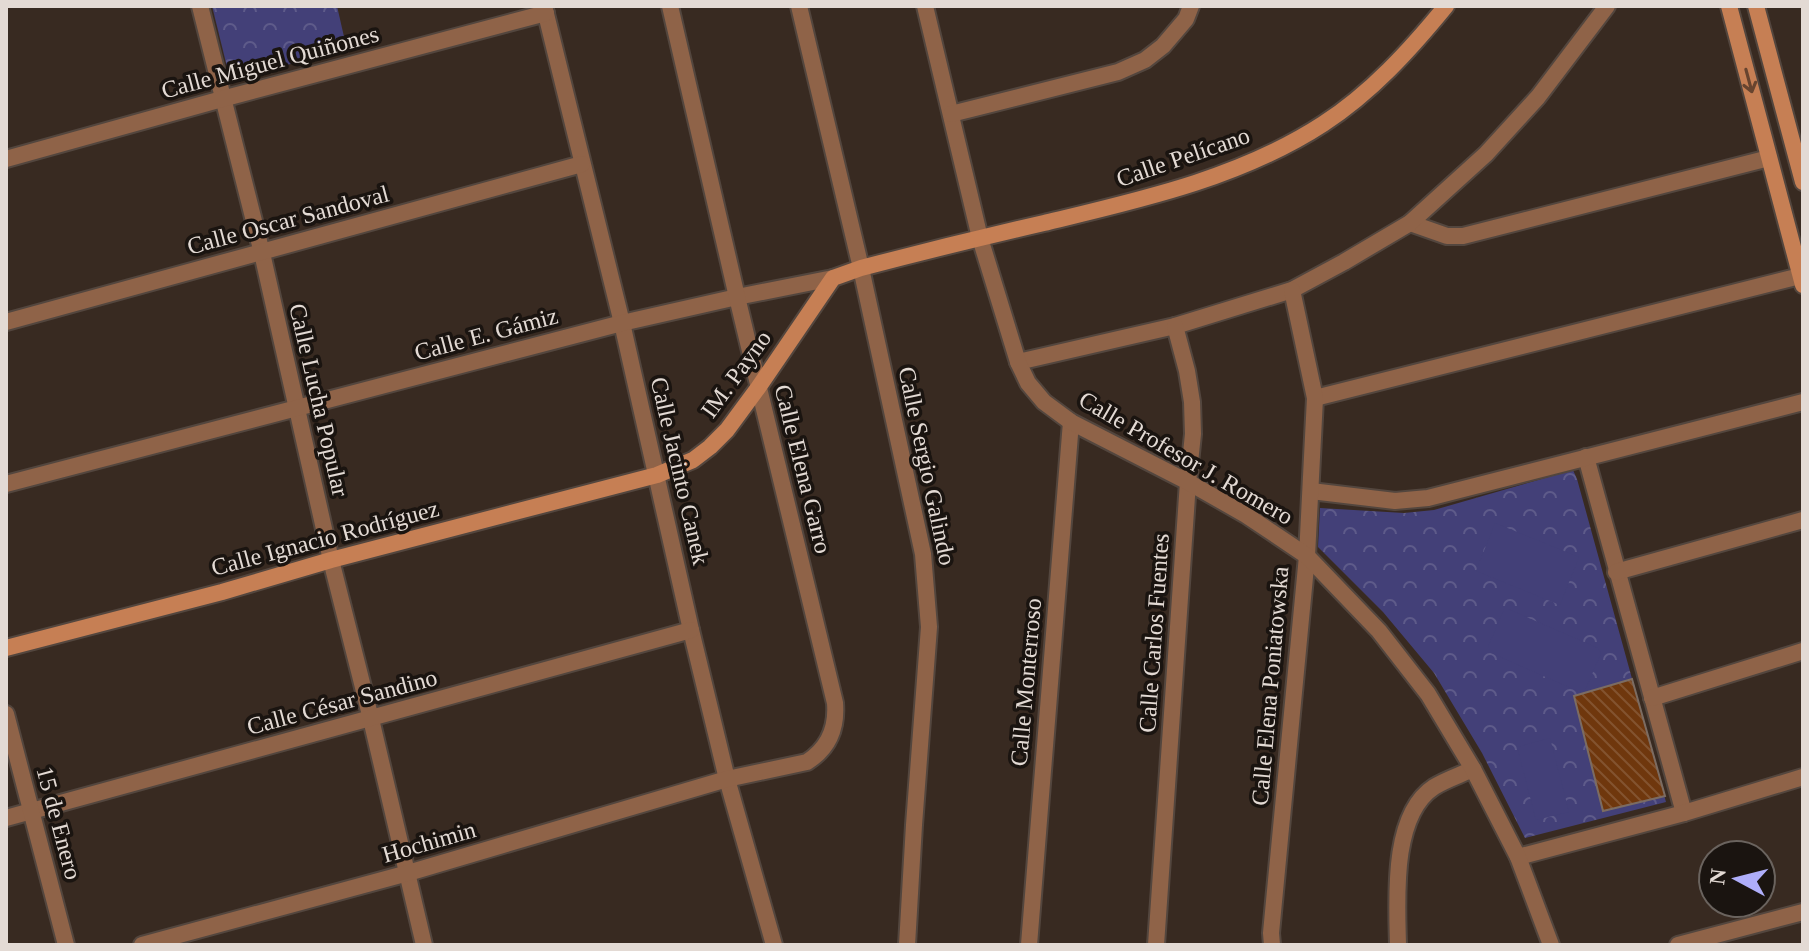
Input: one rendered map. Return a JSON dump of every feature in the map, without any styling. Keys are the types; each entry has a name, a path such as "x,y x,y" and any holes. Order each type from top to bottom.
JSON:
{"main road":[{"name":"Calle Pelícano","path":"980,238 1126,203 1250,163 1323,124 1373,86 1446,6"},
{"path":"1729,6 1802,280"},
{"path":"1756,6 1803,182"},
{"name":"Calle E. Gámiz","path":"833,278 980,238"},
{"name":"IM. Payno","path":"657,475 693,460 727,430 833,278"},
{"name":"Calle Ignacio Rodríguez","path":"6,648 657,475"}],"street":[{"name":"Calle Lucha Popular","path":"200,6 262,253 331,560 424,945"},
{"name":"Calle Elena Garro","path":"670,6 835,703 835,724 826,746 816,756 807,762 727,779"},
{"name":"Calle Sergio Galindo","path":"799,6 861,268 923,554 929,627 907,945"},
{"name":"Calle Profesor J. Romero","path":"925,6 980,238 1018,362 1028,383 1044,402 1071,422 1188,482 1246,515 1307,556 1379,631 1428,694 1473,769 1518,857 1551,945"},
{"path":"951,114 1118,72 1145,60 1163,46 1186,19 1191,6"},
{"path":"1018,362 1175,326 1292,290 1410,223 1486,154 1538,97 1607,6"},
{"name":"Calle Miguel Quiñones","path":"6,159 545,10"},
{"name":"Calle Jacinto Canek","path":"545,10 622,323 727,779 773,943"},
{"path":"1410,223 1447,236 1463,236 1769,158"},
{"name":"Calle Oscar Sandoval","path":"6,322 582,164"},
{"name":"Calle E. Gámiz","path":"6,484 622,323 833,278"},
{"path":"1315,398 1802,280"},
{"name":"Calle Elena Poniatowska","path":"1272,945 1307,556 1315,398 1292,290"},
{"name":"Calle Carlos Fuentes","path":"1156,945 1193,434 1187,371 1175,326"},
{"path":"1311,491 1395,501 1428,498 1803,402"},
{"name":"Calle Monterroso","path":"1029,945 1071,422"},
{"path":"1586,457 1684,813"},
{"path":"1616,572 1803,520"},
{"name":"Calle César Sandino","path":"6,818 691,630"},
{"path":"1652,698 1803,651"},
{"name":"15 de Enero","path":"6,714 66,945"},
{"path":"1398,945 1397,897 1402,843 1410,818 1432,788 1473,769"},
{"path":"1518,857 1684,813 1803,777"},
{"name":"Hochimin","path":"142,945 408,873 727,779"},
{"path":"1678,945 1803,912"},
{"path":"755,945 773,943"}],"green space":[{"path":"212,6 337,6 347,50 230,79"},
{"path":"1573,470 1666,802 1525,838 1482,753 1434,673 1383,612 1318,547 1320,508 1404,513 1434,510"},
{"path":"1495,523 1579,557 1560,605 1476,571"},
{"path":"1504,609 1598,648 1601,653 1585,691 1580,692 1491,653 1488,647"},
{"path":"1550,738 1569,812 1536,820 1517,747"}],"building":[{"path":"1632,679 1665,796 1603,811 1574,696"}]}
